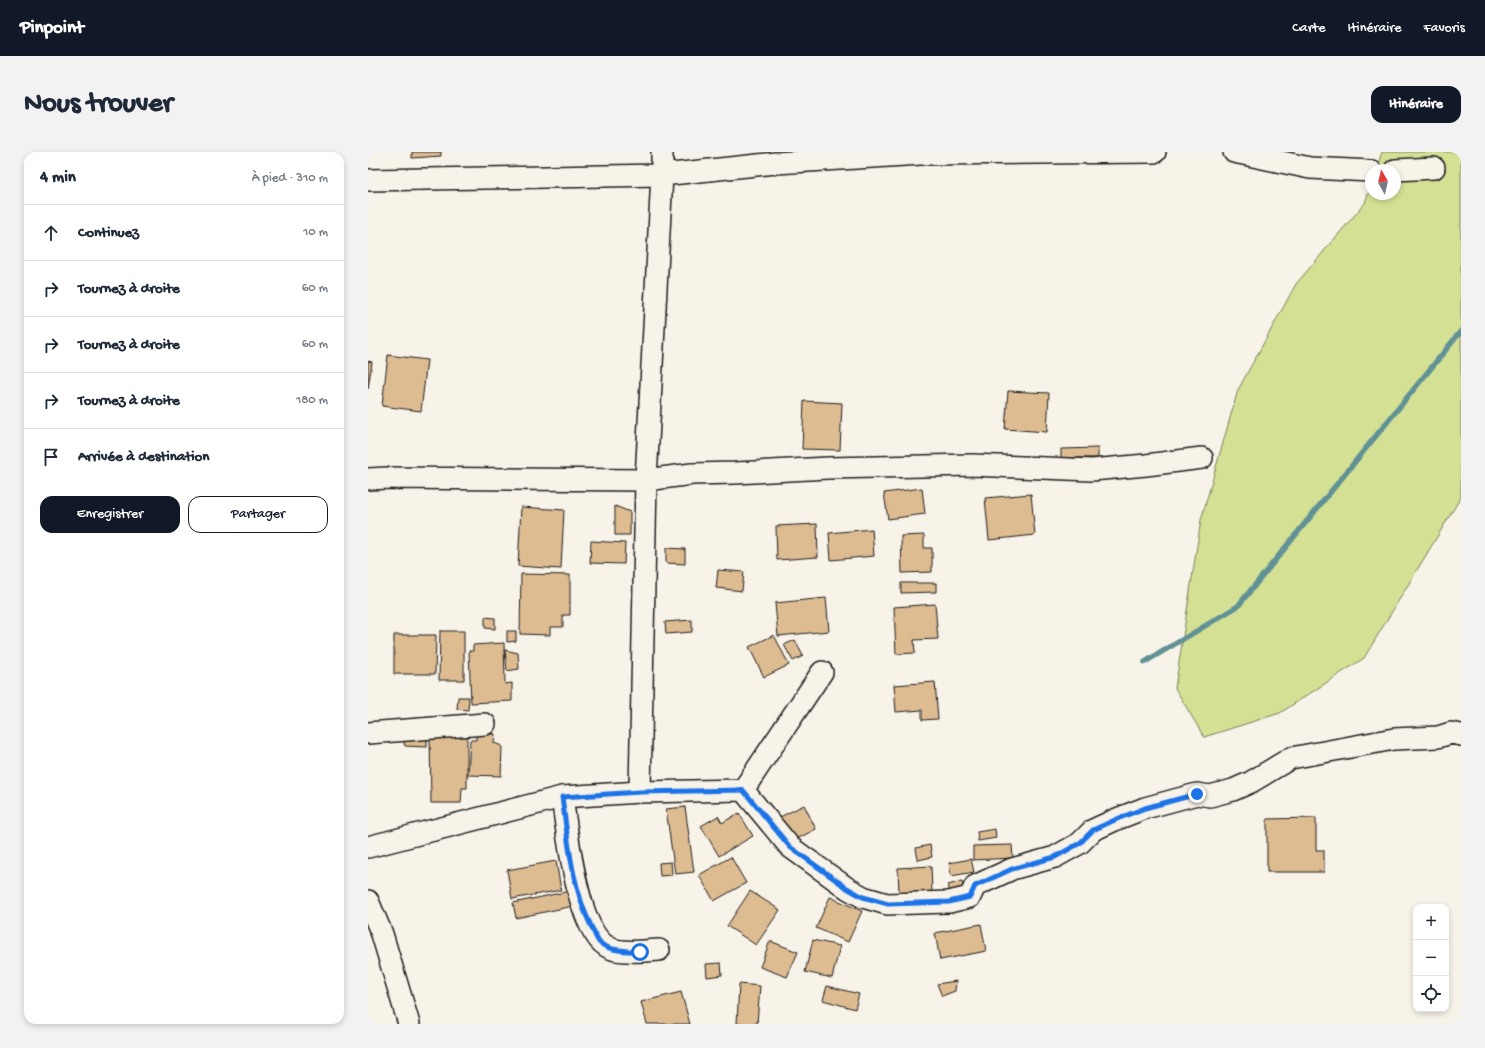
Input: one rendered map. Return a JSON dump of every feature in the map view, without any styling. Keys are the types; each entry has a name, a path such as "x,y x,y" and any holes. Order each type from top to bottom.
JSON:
{"street":[{"path":"640,792 646,480 662,152"},
{"path":"368,180 662,175 776,163 921,154 1155,152"},
{"path":"1237,152 1310,168 1365,171"},
{"path":"1401,170 1434,168"},
{"path":"368,479 646,480 692,474 735,474 828,468 972,465 1092,470 1202,458"},
{"path":"743,790 822,672"},
{"path":"368,733 485,724"},
{"path":"743,790 790,847 847,888 863,897 888,904 949,902 970,897 975,886 1012,869 1055,857 1080,843 1093,830 1117,819 1145,808 1197,794 1210,796 1233,790 1291,758 1394,739 1438,737 1451,733 1461,734"},
{"path":"368,847 562,797 640,792 743,790"},
{"path":"562,797 567,836 580,900 599,942 610,949 640,952 658,950"},
{"path":"368,901 382,934 409,1024"}],"green space":[{"path":"1382,152 1461,152 1461,497 1364,658 1280,713 1204,737 1175,688 1201,520 1238,390 1296,284 1366,200 1401,200 1401,164 1378,164"}],"building":[{"path":"412,152 441,152 441,156 412,158"},
{"path":"388,355 427,360 421,411 382,406"},
{"path":"368,361 372,362 368,389"},
{"path":"1008,391 1049,393 1047,432 1005,429"},
{"path":"804,401 842,403 840,450 802,449"},
{"path":"1098,448 1098,458 1061,458 1061,449"},
{"path":"922,488 925,514 888,519 884,493"},
{"path":"1031,494 1035,535 989,540 985,498"},
{"path":"615,506 630,512 630,535 615,535"},
{"path":"521,507 564,510 561,569 518,566"},
{"path":"817,524 818,557 777,560 776,526"},
{"path":"872,529 874,556 831,560 829,533"},
{"path":"924,535 924,548 932,548 932,572 902,573 901,536"},
{"path":"591,541 625,543 624,564 590,563"},
{"path":"666,548 685,549 685,564 666,563"},
{"path":"718,570 744,572 742,591 716,588"},
{"path":"521,574 570,575 570,615 563,615 563,627 550,627 550,635 520,634"},
{"path":"901,583 936,583 936,592 901,593"},
{"path":"826,598 829,631 778,636 775,603"},
{"path":"935,604 938,639 914,640 915,653 896,654 894,607"},
{"path":"485,617 495,618 495,629 485,628"},
{"path":"692,620 692,632 666,634 665,622"},
{"path":"440,631 464,631 464,680 439,680"},
{"path":"507,631 516,631 516,641 507,642"},
{"path":"394,635 436,635 435,674 394,674"},
{"path":"774,635 789,665 764,677 749,647"},
{"path":"795,640 803,656 793,661 784,645"},
{"path":"504,643 505,684 512,683 512,701 471,703 469,651 473,651 473,645"},
{"path":"505,650 518,653 519,669 507,671"},
{"path":"935,682 938,719 922,720 922,710 896,712 894,685"},
{"path":"458,697 469,697 468,710 457,709"},
{"path":"476,733 495,734 494,743 502,746 501,776 468,775 470,740 476,740"},
{"path":"430,736 467,736 467,788 462,788 461,803 431,803"},
{"path":"402,737 427,738 427,747 405,746"},
{"path":"804,805 816,829 793,841 780,817"},
{"path":"685,807 694,872 675,874 666,809"},
{"path":"739,813 753,836 719,856 701,826 718,816 722,823"},
{"path":"1316,818 1316,850 1324,850 1324,872 1267,872 1267,819"},
{"path":"995,829 996,838 978,841 977,832"},
{"path":"930,845 932,857 918,860 916,848"},
{"path":"1012,845 1013,858 973,860 973,846"},
{"path":"731,857 746,883 714,901 699,875"},
{"path":"971,859 974,872 951,876 949,863"},
{"path":"556,861 561,890 512,899 507,870"},
{"path":"671,862 672,875 660,876 659,863"},
{"path":"931,866 932,892 899,894 898,868"},
{"path":"962,881 965,893 951,896 948,885"},
{"path":"570,891 573,906 516,918 513,903"},
{"path":"750,891 780,910 756,945 727,926"},
{"path":"830,897 862,911 848,942 816,928"},
{"path":"981,924 986,951 940,960 935,933"},
{"path":"813,940 840,946 832,978 805,972"},
{"path":"770,941 798,952 787,977 760,967"},
{"path":"721,963 722,975 707,977 706,964"},
{"path":"956,981 955,991 942,996 937,984"},
{"path":"739,984 760,986 757,1024 737,1024"},
{"path":"827,986 859,994 855,1009 823,1000"},
{"path":"681,992 690,1024 647,1024 641,1002"}],"waterway":[{"path":"1145,662 1238,606 1461,331"}],"route":[{"path":"640,952 610,949 599,942 580,900 567,836 562,797 640,792 743,790 790,847 847,888 863,897 888,904 949,902 970,897 975,886 992,880 1012,869 1055,857 1080,843 1093,830 1117,819 1145,808 1197,794"}]}
